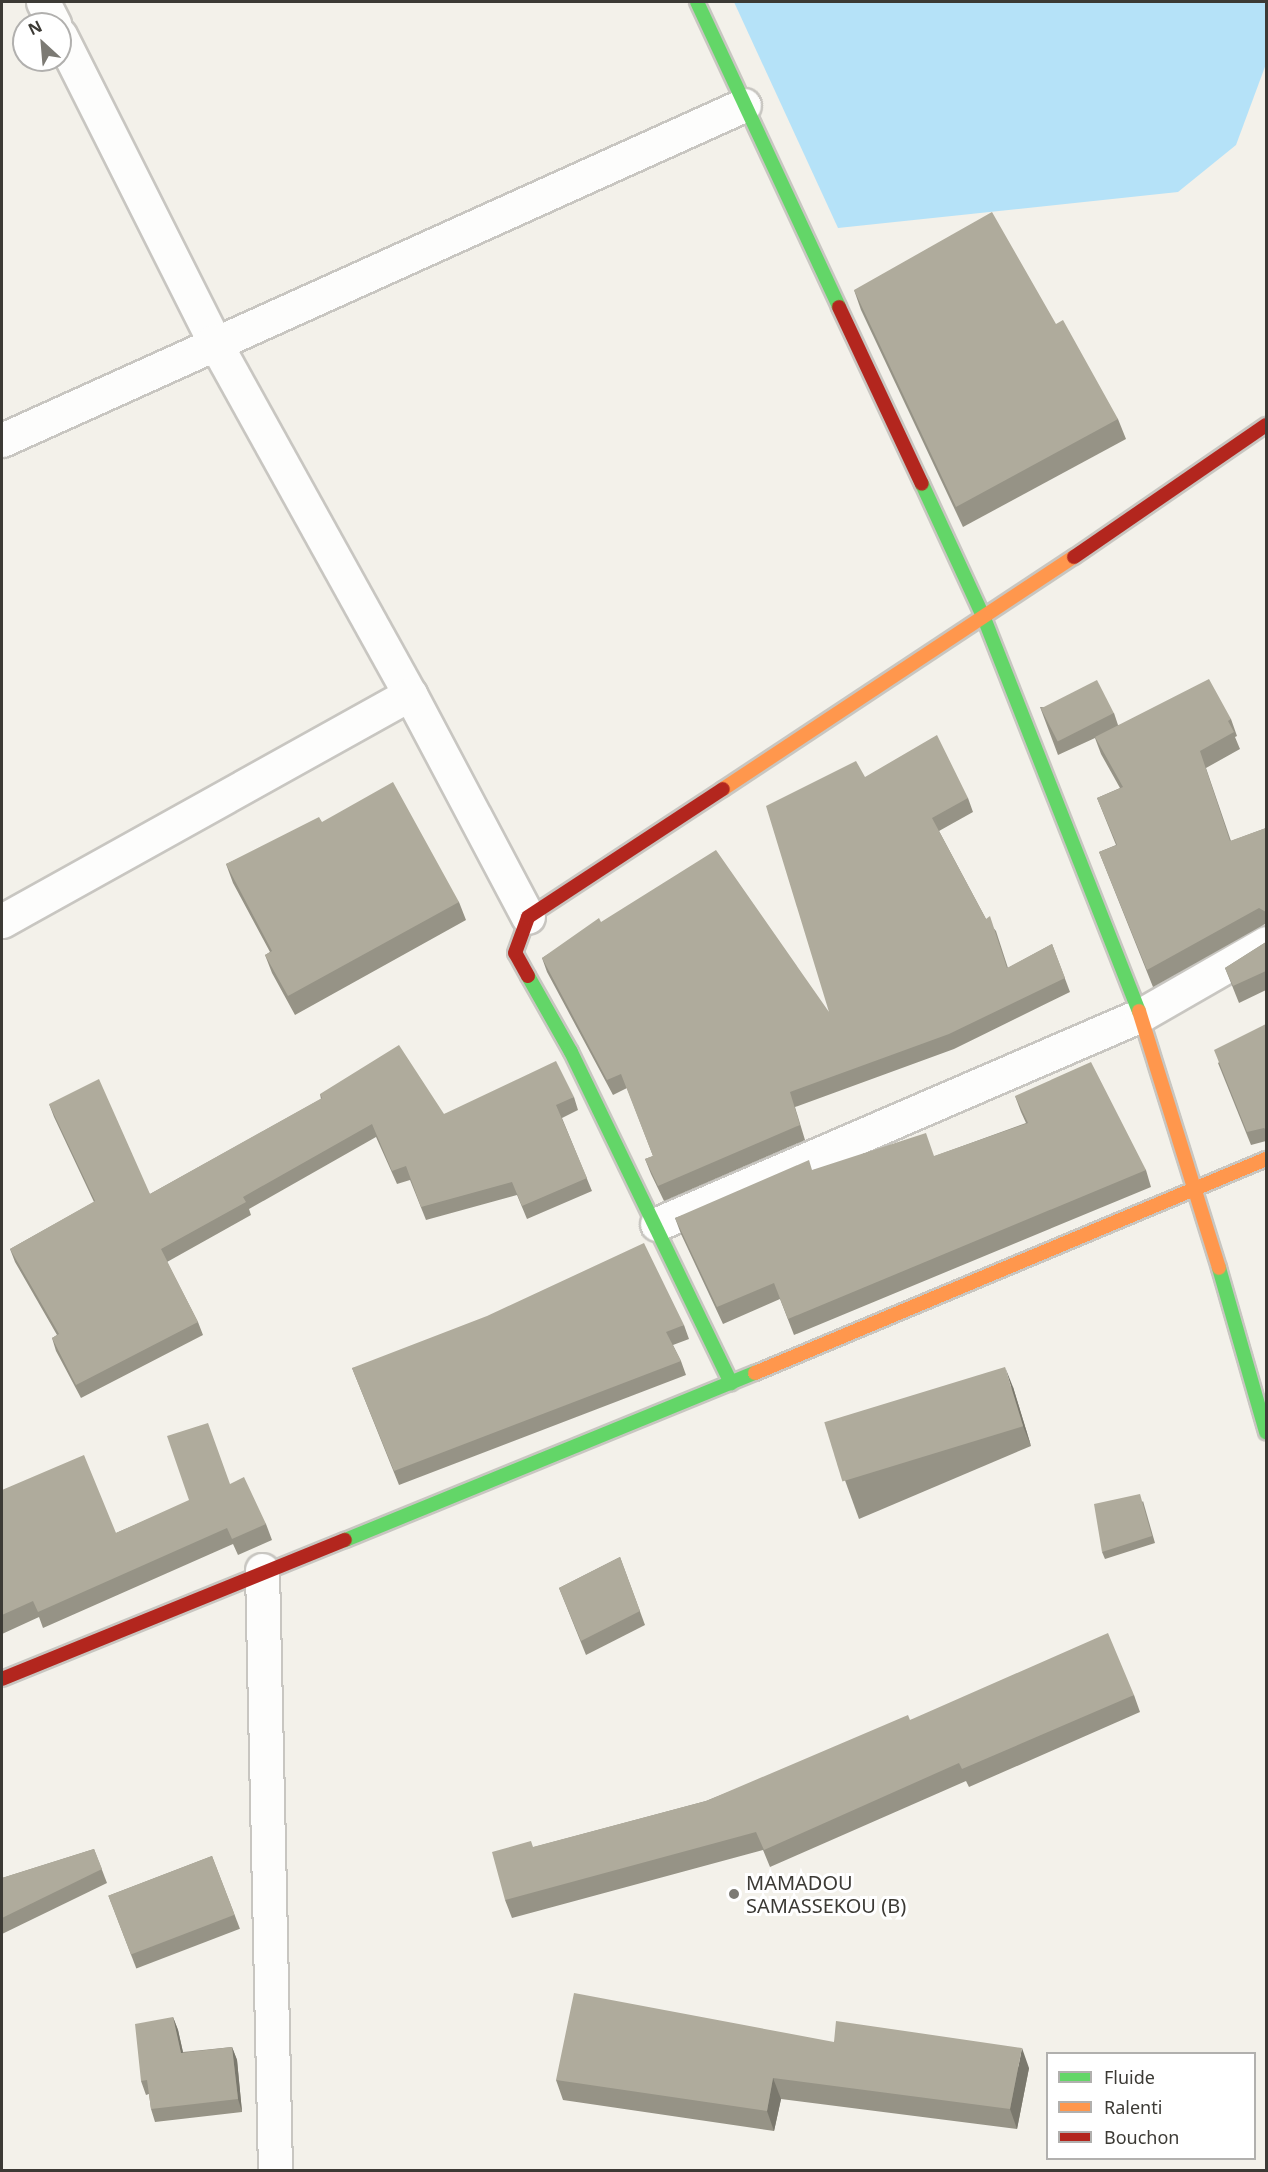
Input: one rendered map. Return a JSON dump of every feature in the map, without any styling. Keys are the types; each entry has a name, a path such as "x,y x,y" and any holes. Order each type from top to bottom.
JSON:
{"street":[{"path":"697,2 984,618 1141,1015 1196,1187 1264,1418"},
{"path":"72,59 214,341 410,694 528,917"},
{"path":"2,440 214,341 744,105"},
{"path":"731,1383 657,1224 572,1052 515,953 528,917 984,618 1266,425"},
{"path":"2,921 410,694"},
{"path":"657,1224 1141,1015 1266,943"},
{"path":"2,1679 262,1570 731,1383 1266,1159"},
{"path":"262,1570 274,2170"}],"water":[{"path":"734,2 1266,2 1266,64 1236,145 1178,192 838,228"}],"building":[{"path":"992,212 1056,324 1063,320 1118,419 956,507 854,290"},
{"path":"1209,679 1231,719 1228,721 1234,732 1200,751 1230,841 1266,828 1266,912 1259,908 1147,970 1099,852 1117,845 1097,798 1123,787 1095,737"},
{"path":"1097,680 1114,713 1058,742 1041,709"},
{"path":"937,735 968,798 932,818 986,919 990,916 1007,968 1052,944 1065,978 949,1034 790,1092 800,1125 658,1186 645,1159 653,1156 621,1074 607,1080 542,958 599,918 601,922 716,850 829,1012 766,806 856,761 865,777"},
{"path":"393,782 459,902 288,996 265,955 272,951 226,864 319,817 322,822"},
{"path":"1266,942 1266,971 1233,986 1225,968"},
{"path":"1266,1024 1266,1130 1264,1128 1247,1132 1214,1050"},
{"path":"399,1045 444,1114 556,1061 574,1097 556,1105 587,1178 522,1206 512,1182 421,1207 406,1166 392,1171 372,1124 243,1197 246,1202 161,1249 198,1322 76,1385 52,1338 59,1334 10,1249 95,1201 49,1104 99,1079 150,1194 322,1098 320,1094"},
{"path":"1091,1062 1146,1170 788,1319 774,1283 717,1307 675,1218 809,1160 812,1170 926,1133 934,1156 1028,1123 1015,1096"},
{"path":"644,1243 684,1325 666,1332 681,1361 394,1471 352,1368 487,1316"},
{"path":"1005,1367 1023,1426 842,1482 824,1422"},
{"path":"208,1423 230,1484 244,1477 266,1524 232,1539 227,1528 38,1612 33,1601 2,1615 2,1490 84,1455 116,1533 189,1500 167,1436"},
{"path":"1140,1494 1152,1536 1102,1552 1094,1504"},
{"path":"620,1557 640,1611 581,1641 559,1588"},
{"path":"1108,1633 1134,1695 962,1769 959,1763 764,1850 756,1832 505,1900 492,1852 531,1841 533,1847 706,1801 908,1715 910,1720"},
{"path":"94,1849 102,1869 2,1918 2,1878"},
{"path":"212,1856 235,1915 131,1955 108,1896"},
{"path":"574,1993 834,2042 836,2021 1022,2048 1010,2109 773,2078 767,2111 556,2080"},
{"path":"173,2017 181,2053 232,2047 238,2099 151,2109 147,2080 141,2081 135,2024"}],"traffic: fast":[{"path":"697,2 839,307"},
{"path":"922,484 984,618 1139,1011"},
{"path":"528,976 571,1052 731,1383"},
{"path":"1219,1268 1266,1432"},
{"path":"345,1540 755,1373"}],"traffic: slow":[{"path":"723,789 1074,557"},
{"path":"1139,1011 1219,1268"},
{"path":"755,1373 1266,1159"}],"traffic: jam":[{"path":"839,307 922,484"},
{"path":"1074,557 1266,425"},
{"path":"528,976 515,953 528,917 723,789"},
{"path":"2,1679 345,1540"}],"place":[{"name":"MAMADOU SAMASSEKOU (B)","path":"734,1894"}]}
